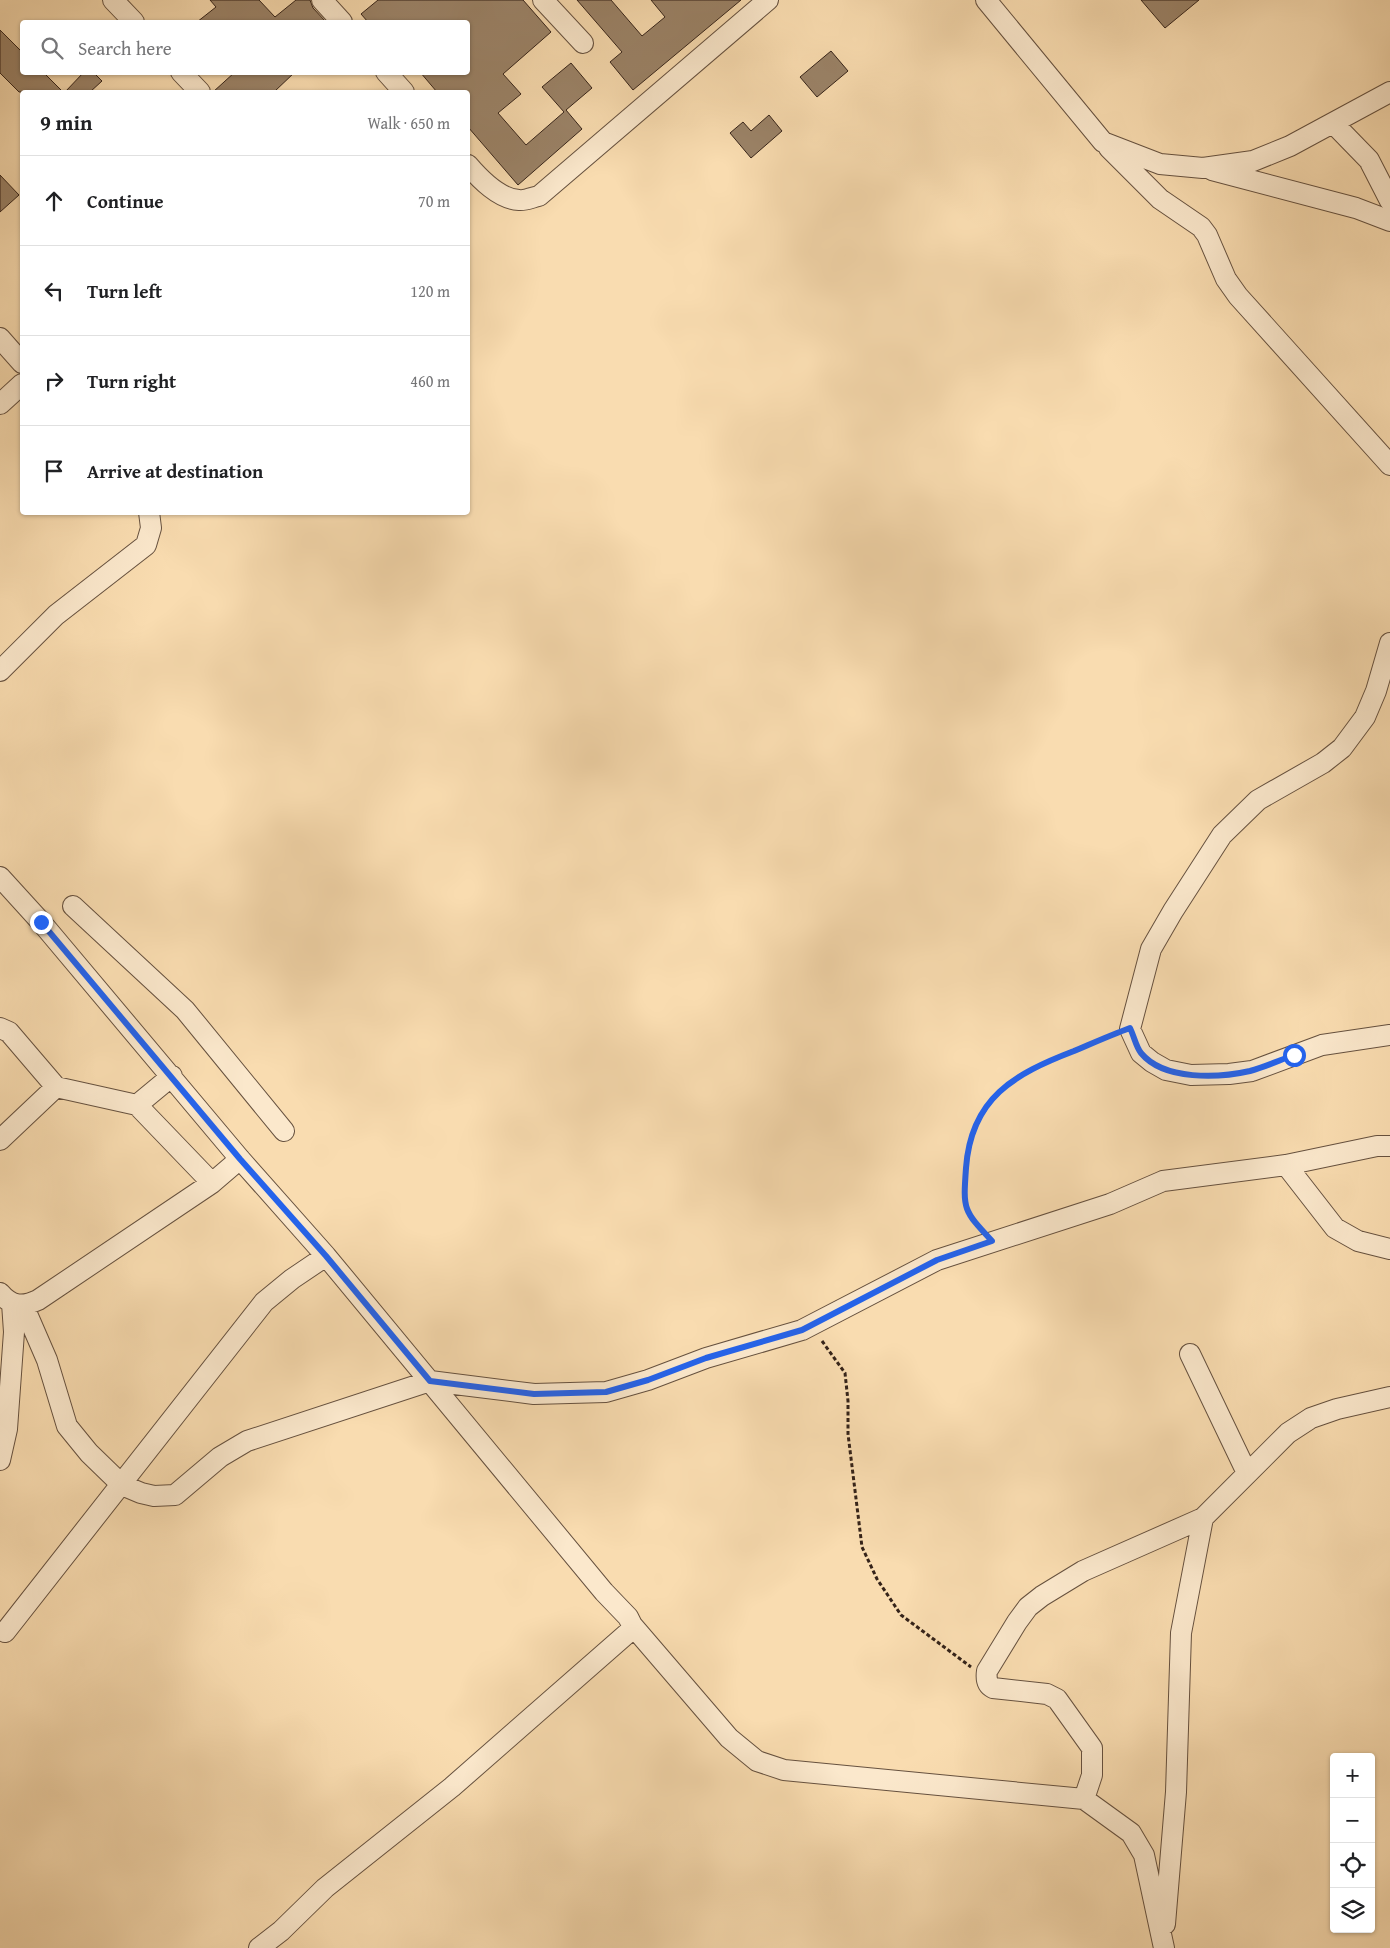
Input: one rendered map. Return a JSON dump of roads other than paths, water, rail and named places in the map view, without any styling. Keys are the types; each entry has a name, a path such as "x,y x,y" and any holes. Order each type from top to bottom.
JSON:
{"street":[{"path":"113,0 132,20"},
{"path":"322,0 340,20"},
{"path":"543,0 583,43"},
{"path":"470,167 481,180 502,194 520,200 539,196 768,0"},
{"path":"986,0 1103,142 1160,199 1201,227 1208,235 1226,278 1238,296 1390,465"},
{"path":"184,75 198,90"},
{"path":"389,75 402,90"},
{"path":"1203,168 1253,161 1290,146 1390,92"},
{"path":"1333,123 1369,160 1390,201"},
{"path":"1103,142 1160,164 1203,168 1356,208 1390,221"},
{"path":"0,338 20,361"},
{"path":"0,404 20,386"},
{"path":"0,671 56,614 146,545 151,528 150,515"},
{"path":"1390,643 1376,691 1365,717 1342,748 1323,763 1258,800 1222,835 1172,911 1151,948 1130,1028 1141,1052 1152,1062 1166,1070 1191,1074 1229,1074 1252,1070 1322,1044 1390,1035"},
{"path":"0,877 172,1076 240,1159 326,1256 604,1592 628,1617 632,1625 729,1738 757,1761 784,1770 1084,1799 1131,1834 1144,1855 1163,1947"},
{"path":"73,906 185,1010 284,1131"},
{"path":"0,1028 9,1032 56,1087 137,1105 212,1183"},
{"path":"137,1105 172,1076"},
{"path":"0,1140 56,1087"},
{"path":"12,1301 48,1360 67,1426 89,1454 122,1485 140,1494 154,1496 175,1495 220,1457 247,1441 430,1381 534,1394 606,1392 648,1380 706,1358 802,1330 937,1260 1110,1204 1163,1181 1286,1165 1377,1146 1390,1146"},
{"path":"12,1301 38,1300 212,1183 240,1159"},
{"path":"1286,1165 1335,1228 1358,1241 1390,1249"},
{"path":"5,1632 264,1302 292,1279 326,1256"},
{"path":"0,1460 7,1429 14,1332 12,1301"},
{"path":"1190,1354 1247,1473"},
{"path":"1084,1799 1092,1775 1092,1748 1057,1699 1047,1694 993,1688 986,1677 989,1667 1016,1622 1028,1607 1042,1596 1083,1571 1203,1518 1288,1433 1311,1418 1338,1409 1390,1397"},
{"path":"1163,1947 1176,1792 1182,1633 1203,1518"},
{"path":"259,1948 282,1931 324,1888 452,1787 630,1631 632,1625"}]}
